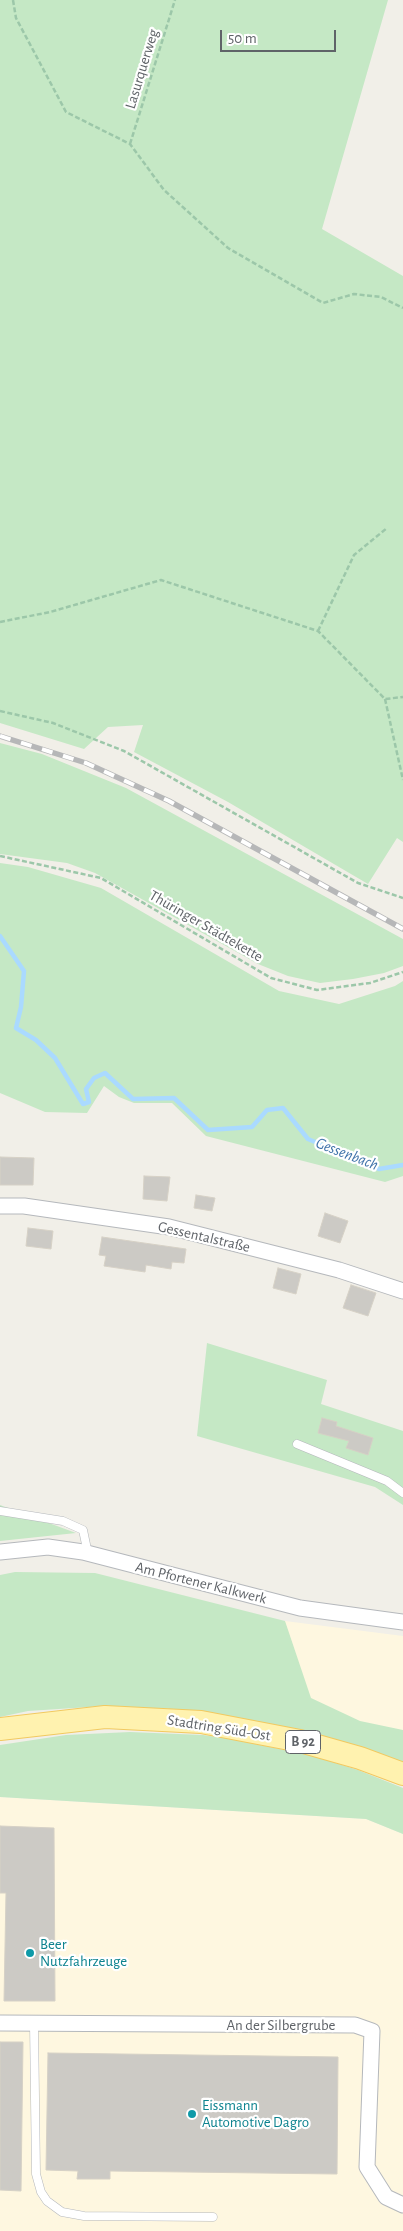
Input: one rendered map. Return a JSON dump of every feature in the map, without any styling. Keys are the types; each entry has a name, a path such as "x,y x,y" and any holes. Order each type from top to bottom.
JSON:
{"main road":[{"name":"Stadtring Süd-Ost","path":"0,1729 106,1717 201,1722 300,1741 360,1758 403,1774"}],"street":[{"name":"Gessentalstraße","path":"0,1206 24,1206 169,1227 339,1270 403,1290"},
{"name":"Am Pfortener Kalkwerk","path":"0,1552 48,1547 88,1554 300,1608 403,1622"},
{"name":"An der Silbergrube","path":"0,2023 356,2025 372,2031 367,2167 386,2197 403,2205"}],"lane":[{"path":"297,1444 387,1481 403,1493"},
{"path":"0,1511 63,1521 84,1530 88,1554"},
{"path":"34,2023 36,2174 41,2192 47,2201 62,2212 84,2216 213,2217"}],"path":[{"path":"13,0 16,18 66,112 130,144 164,190 228,248 323,303 354,294 381,297 403,308"},
{"name":"Lasurquerweg","path":"130,144 175,0"},
{"path":"318,631 354,555 387,528"},
{"path":"0,622 50,612 161,580 318,631 385,698 403,780"},
{"path":"385,698 403,697"},
{"path":"0,711 53,723 124,751 358,883 403,898"},
{"name":"Thüringer Städtekette","path":"0,856 101,878 271,978 318,990 370,983 403,972"}],"shaded area":[{"path":"285,1621 403,1636 403,1756 286,1721"},
{"path":"0,1797 366,1819 403,1834 403,2231 0,2231"}],"green space":[{"path":"0,0 388,0 322,229 403,276 403,842 397,838 368,884 228,802 134,752 143,725 108,727 84,749 0,723"},
{"path":"0,743 42,754 126,788 403,939 403,966 384,973 320,983 288,976 258,964 95,873 67,863 0,854"},
{"path":"0,863 28,867 101,888 279,991 339,1004 395,986 403,981 403,1176 385,1182 206,1136 172,1103 134,1103 119,1097 104,1086 87,1113 45,1112 0,1093"},
{"path":"207,1343 327,1380 321,1404 403,1431 403,1505 375,1487 197,1436"},
{"path":"0,1505 76,1533 0,1541"},
{"path":"15,1572 95,1573 285,1621 311,1698 360,1721 403,1730 403,1763 171,1709 105,1706 28,1711 0,1717 0,1575"},
{"path":"130,1732 203,1735 231,1739 314,1756 358,1770 403,1788 403,1834 366,1819 0,1797 0,1745 66,1735"}],"building":[{"path":"0,1157 34,1158 33,1185 0,1185"},
{"path":"144,1176 170,1177 167,1201 143,1199"},
{"path":"196,1195 215,1198 212,1211 194,1208"},
{"path":"325,1213 348,1221 340,1243 318,1236"},
{"path":"28,1228 53,1231 51,1249 26,1246"},
{"path":"102,1237 186,1249 184,1263 172,1262 171,1269 146,1265 145,1272 104,1266 106,1256 99,1255"},
{"path":"278,1268 301,1274 296,1294 273,1288"},
{"path":"351,1285 376,1293 368,1316 343,1308"},
{"path":"322,1418 337,1422 336,1426 373,1438 368,1455 346,1448 349,1441 318,1433"},
{"path":"0,1826 54,1828 55,2001 4,2001 6,1893 0,1893"},
{"path":"0,2042 23,2042 21,2191 0,2190"},
{"name":"Eissmann Automotive Dagro","path":"48,2053 338,2057 337,2174 110,2171 110,2179 77,2179 78,2171 46,2170"}],"waterway":[{"name":"Gessenbach","path":"0,936 24,971 21,1007 16,1028 36,1040 55,1058 83,1104 89,1102 86,1089 94,1078 105,1073 133,1099 174,1098 208,1130 252,1127 267,1110 283,1108 308,1139 379,1169 403,1165"}],"railway":[{"path":"0,736 86,763 169,801 403,929"}],"place":[{"name":"Beer Nutzfahrzeuge","path":"30,1953"},
{"name":"Eissmann Automotive Dagro","path":"192,2114"}]}
